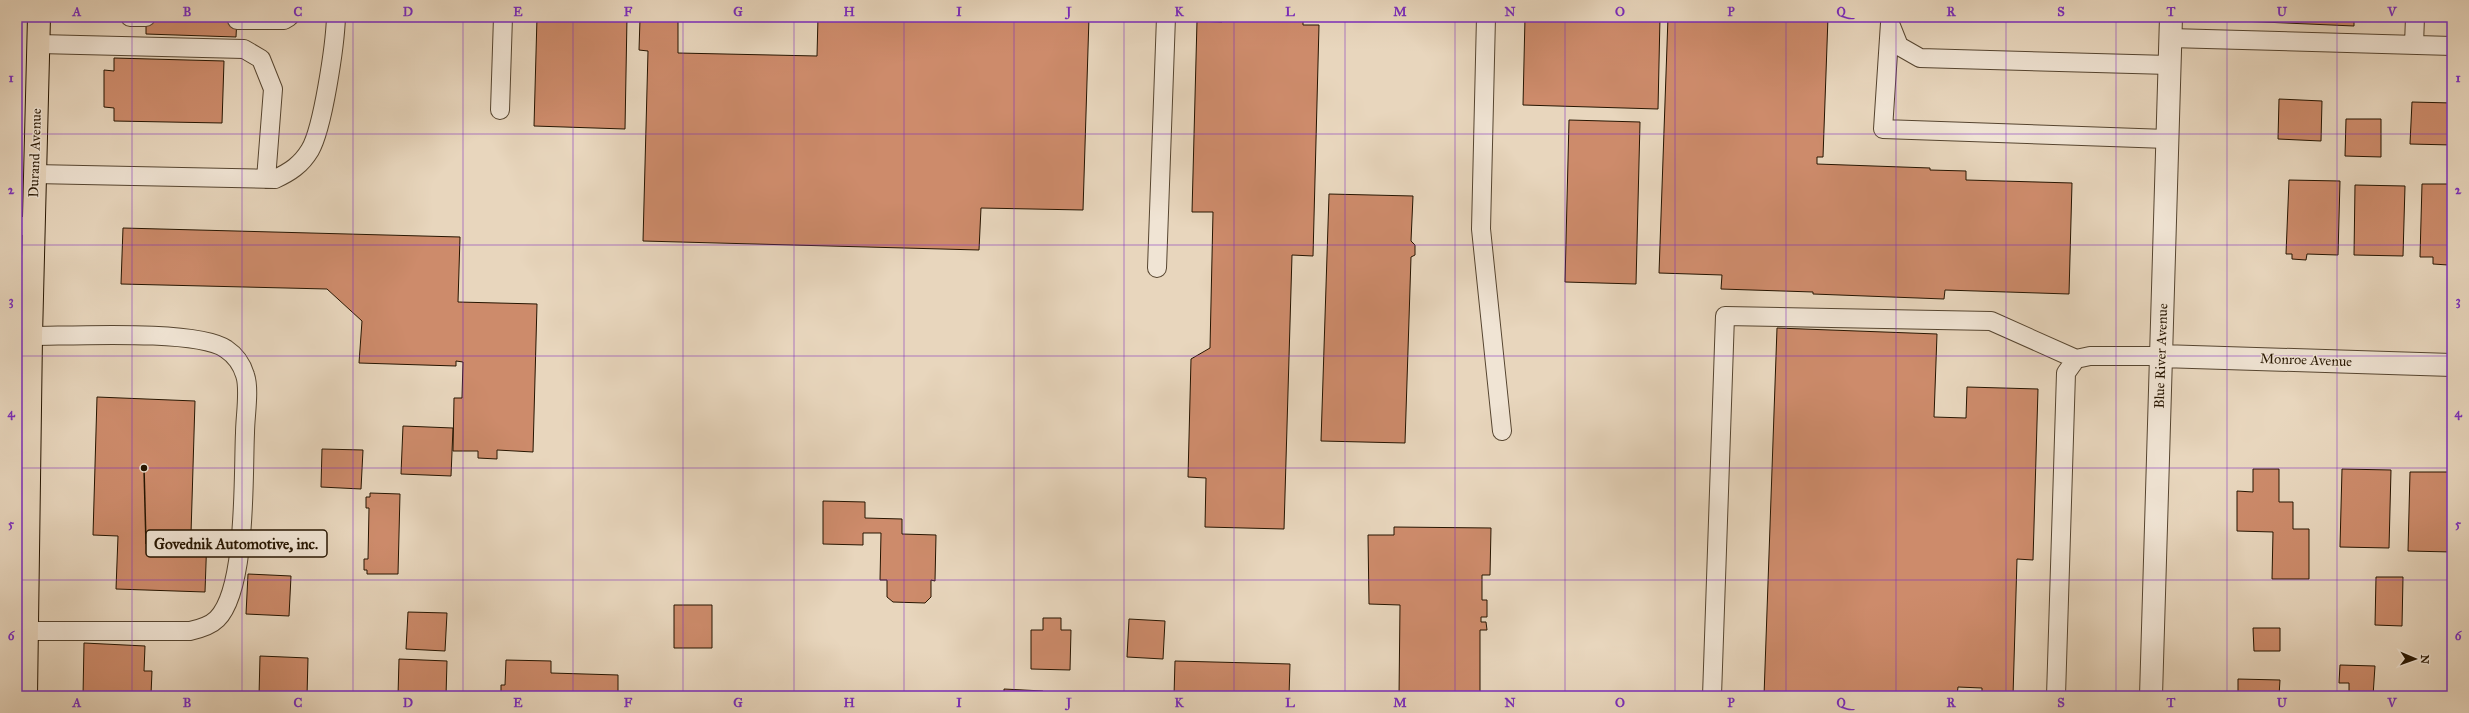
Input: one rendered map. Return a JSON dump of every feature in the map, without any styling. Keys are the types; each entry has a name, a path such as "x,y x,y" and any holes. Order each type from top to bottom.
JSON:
{"main road":[{"name":"Durand Avenue","path":"26,696 31,336 25,226 34,174 39,17"}],"street":[{"name":"Blue River Avenue","path":"2151,696 2171,17"},
{"name":"Monroe Avenue","path":"2161,356 2452,365"}],"lane":[{"path":"130,17 146,17"},
{"path":"237,20 284,20 289,17"},
{"path":"34,174 275,179 296,169 310,150 319,123 336,17"},
{"path":"500,110 503,17"},
{"path":"1157,268 1166,17"},
{"path":"1486,17 1481,229 1502,431"},
{"path":"2414,45 2415,17"},
{"path":"1890,20 1899,46 1920,58 2169,65"},
{"path":"1890,20 1883,130 2167,139"},
{"path":"2170,38 2452,46"},
{"path":"39,44 244,49 262,59 273,89 266,179"},
{"path":"1712,696 1725,316 1991,321 2076,359 2090,356 2161,356"},
{"path":"28,631 190,632 204,627 217,619 226,604 238,553 242,528 246,400 246,376 239,361 226,348 210,341 164,336 31,336"},
{"path":"2056,696 2066,373 2076,359"}],"building":[{"path":"146,17 237,17 236,37 146,34"},
{"path":"537,17 627,17 625,129 534,126"},
{"path":"818,17 1089,17 1083,210 981,208 979,250 643,241 648,51 639,50 640,19 678,20 678,53 817,56"},
{"path":"1222,17 1303,17 1303,25 1319,25 1313,256 1292,255 1284,529 1205,527 1206,478 1188,477 1191,359 1210,348 1213,212 1192,212 1197,21 1222,22"},
{"path":"1525,17 1660,17 1658,109 1523,105"},
{"path":"1668,17 1828,17 1823,157 1817,157 1817,164 1930,168 1930,170 1966,171 1966,180 2072,183 2069,294 1945,290 1944,299 1813,294 1813,292 1721,289 1722,275 1659,273"},
{"path":"2240,17 2354,17 2354,26 2240,21"},
{"path":"114,58 224,61 222,123 114,121 114,108 104,107 104,70 114,71"},
{"path":"2279,99 2322,101 2321,141 2278,139"},
{"path":"2412,102 2452,103 2452,145 2410,144"},
{"path":"2346,119 2381,119 2381,157 2345,156"},
{"path":"1569,120 1640,122 1636,284 1565,282"},
{"path":"2289,180 2340,181 2338,255 2307,254 2306,260 2292,259 2292,254 2286,254"},
{"path":"2422,184 2452,184 2452,258 2448,258 2448,265 2433,264 2433,257 2420,257"},
{"path":"2355,185 2405,186 2403,256 2354,255"},
{"path":"1329,194 1413,196 1411,241 1415,245 1415,255 1411,257 1405,443 1321,441"},
{"path":"123,228 460,237 458,302 537,304 533,452 497,450 497,459 478,458 478,451 453,451 454,398 462,398 463,362 456,361 456,366 359,363 362,321 327,289 121,284"},
{"path":"1777,328 1937,334 1934,417 1966,418 1967,387 2038,389 2033,560 2017,559 2013,696 1982,696 1982,688 1958,687 1957,696 1764,696"},
{"path":"97,397 195,401 191,534 207,535 205,592 116,589 118,536 93,535"},
{"path":"403,426 453,428 451,476 401,474"},
{"path":"322,449 363,450 361,489 321,487"},
{"path":"2253,469 2279,469 2279,502 2293,502 2293,529 2309,529 2309,579 2272,579 2273,532 2237,531 2237,491 2253,492"},
{"path":"2342,469 2391,470 2389,548 2340,547"},
{"path":"2410,472 2452,472 2452,552 2408,551"},
{"path":"370,493 400,494 398,574 367,574 367,570 364,570 364,559 368,559 369,508 366,508 366,497 370,497"},
{"path":"823,501 865,502 865,518 902,519 902,534 936,535 935,581 931,580 931,597 925,603 893,602 887,597 887,580 880,580 881,533 863,533 863,545 823,544"},
{"path":"1394,527 1491,528 1490,575 1482,575 1482,600 1487,600 1487,617 1481,617 1481,622 1486,622 1487,630 1480,630 1480,696 1399,696 1400,605 1369,604 1368,535 1394,535"},
{"path":"248,574 291,576 289,616 246,614"},
{"path":"2376,577 2403,577 2402,626 2375,625"},
{"path":"674,605 712,605 712,648 674,648"},
{"path":"408,612 447,613 445,651 406,649"},
{"path":"1043,618 1061,618 1061,630 1071,630 1070,670 1031,669 1031,630 1043,630"},
{"path":"1129,619 1165,621 1163,659 1127,657"},
{"path":"2253,628 2280,628 2280,651 2254,651"},
{"path":"84,643 145,646 144,671 152,671 151,695 83,696"},
{"path":"260,656 308,658 307,696 259,696"},
{"path":"399,659 447,661 446,696 398,696"},
{"path":"506,660 551,661 551,673 618,675 618,696 501,696 501,685 505,685"},
{"path":"1175,661 1290,664 1289,696 1174,696"},
{"path":"2340,665 2375,666 2373,696 2349,696 2349,683 2339,683"},
{"path":"2238,679 2280,680 2279,696 2238,696"},
{"path":"1004,689 1043,691 1043,696 1004,696"},
{"path":"727,694 779,695 779,696 727,696"}],"place":[{"name":"Govednik Automotive, inc.","path":"144,468"}]}
